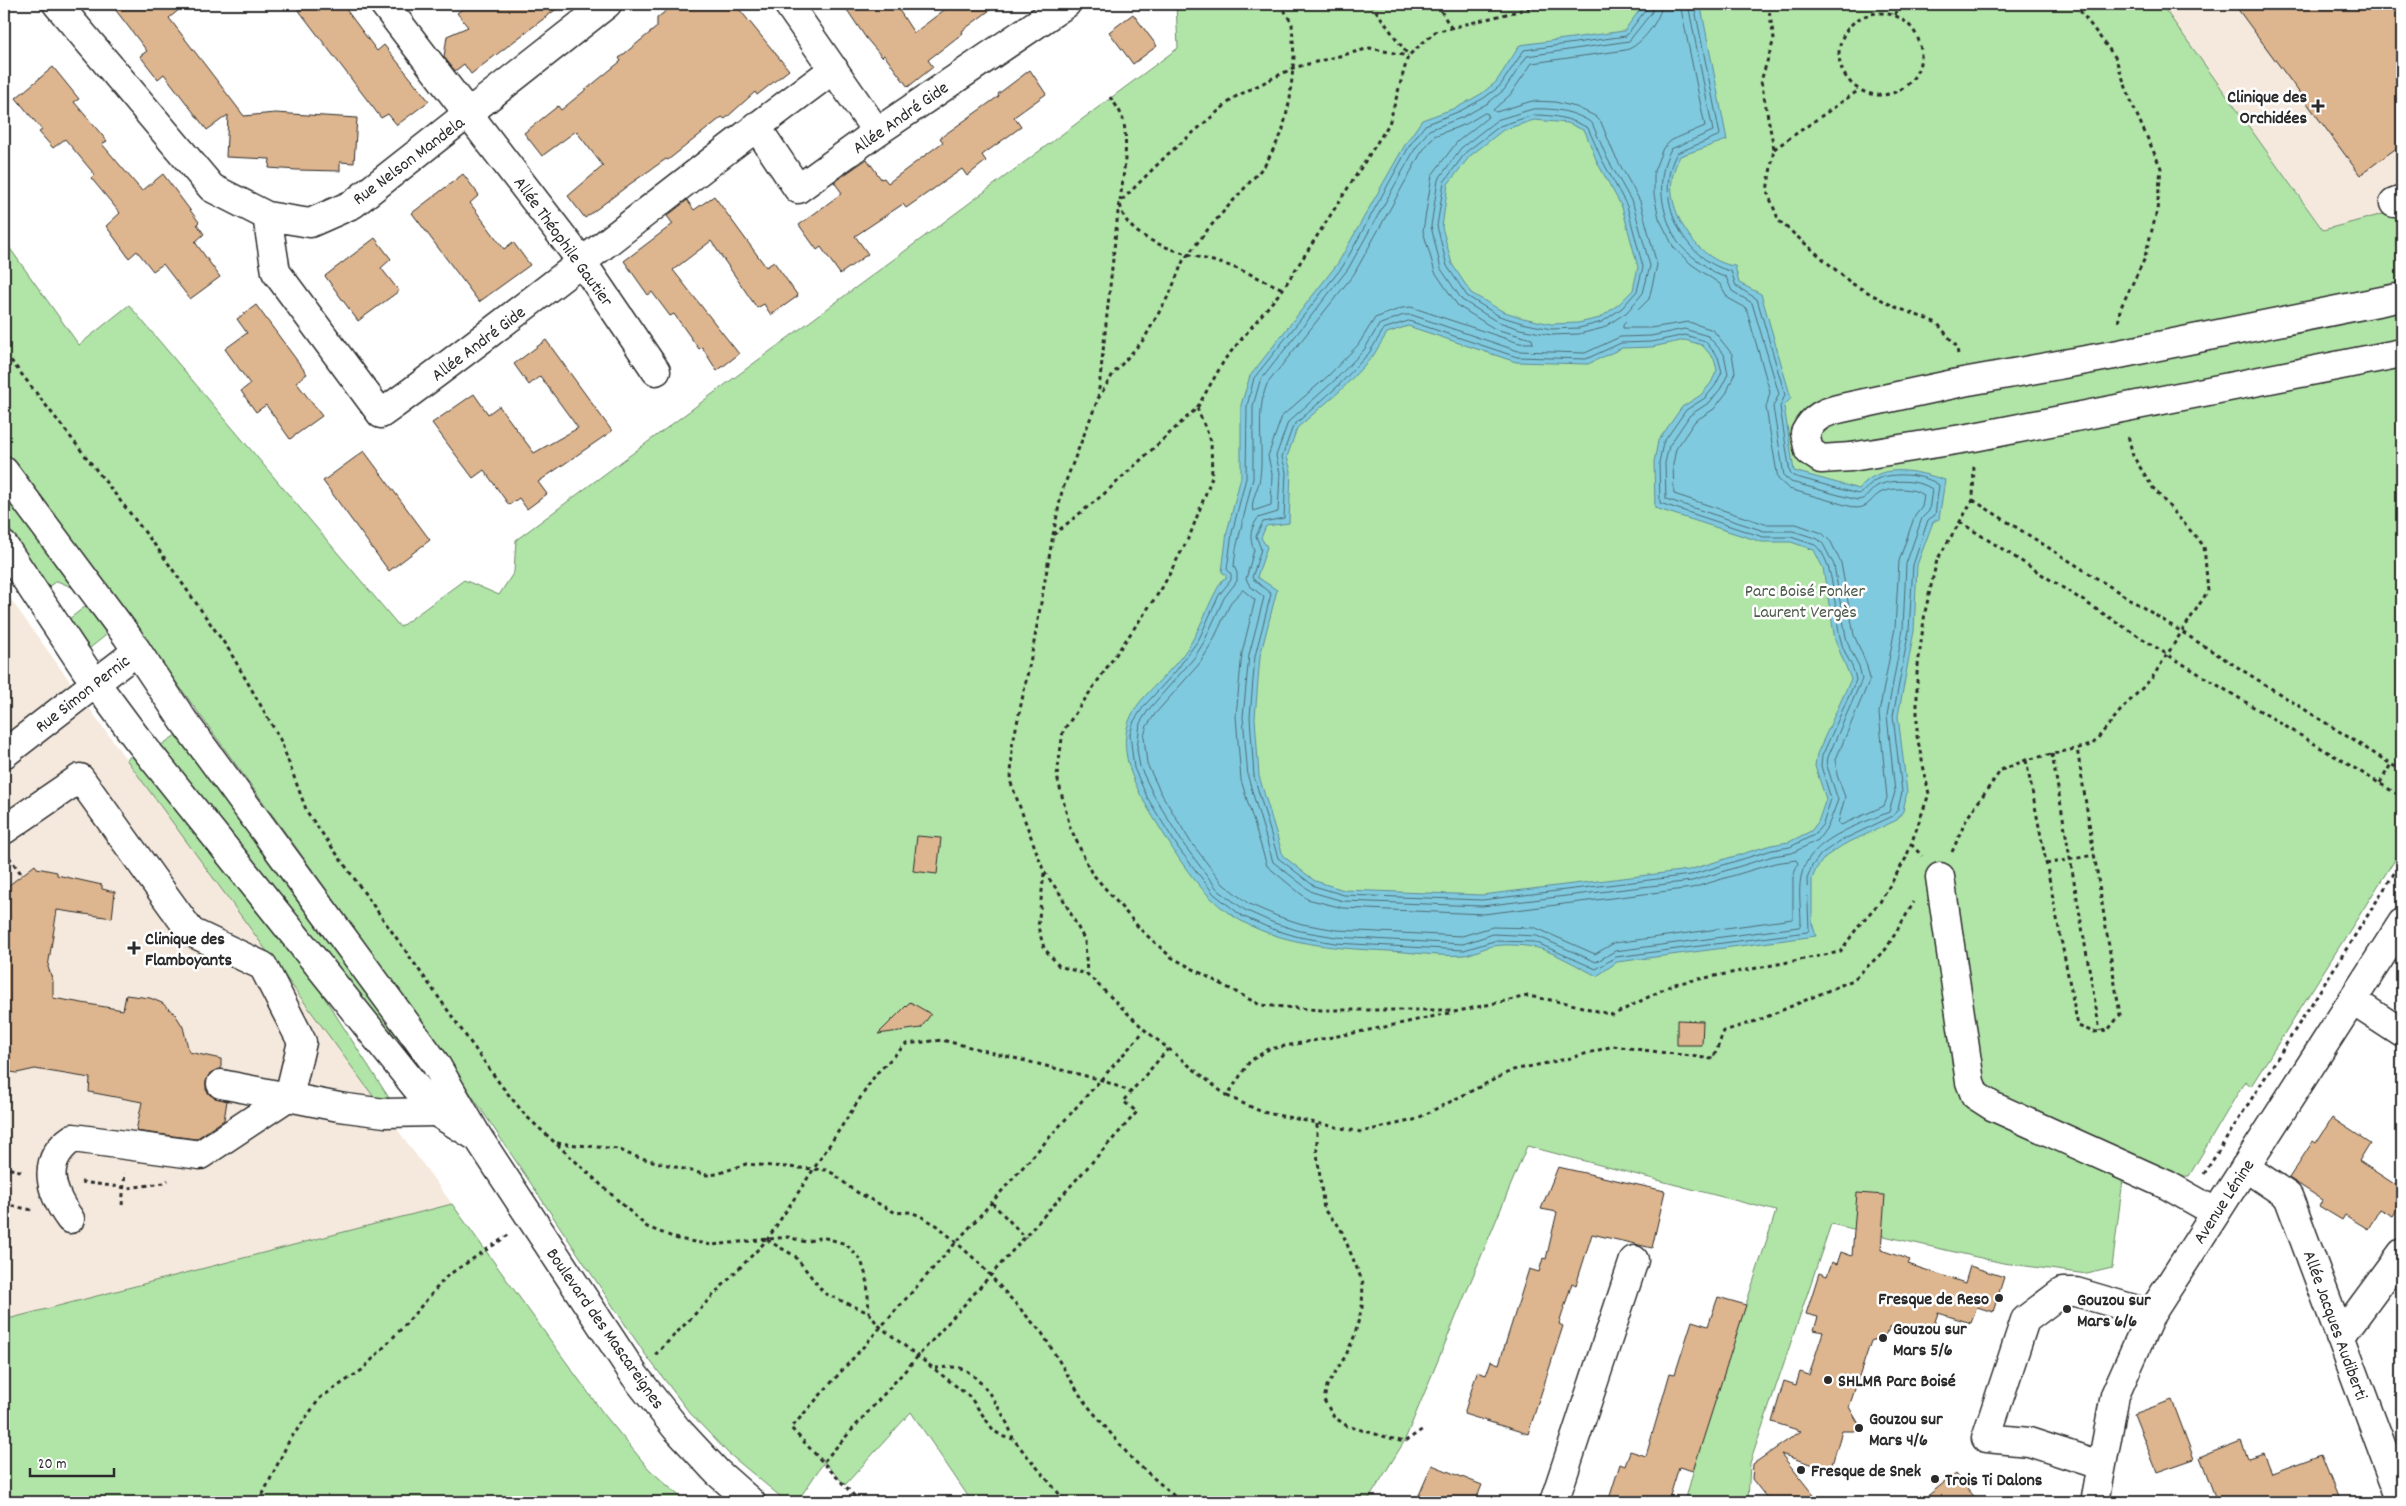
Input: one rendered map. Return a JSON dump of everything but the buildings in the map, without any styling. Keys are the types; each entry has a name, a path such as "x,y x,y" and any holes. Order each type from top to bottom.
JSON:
{"street":[{"name":"Rue Nelson Mandela","path":"57,4 212,188 267,216 310,223 353,204 607,4"},
{"name":"Allée Théophile Gautier","path":"384,4 470,113 582,262 656,371"},
{"path":"788,4 877,132"},
{"name":"Allée André Gide","path":"756,126 798,189 877,132 1066,4"},
{"name":"Allée André Gide","path":"267,216 276,272 382,414 476,345 756,126 834,69"},
{"path":"2402,297 2114,355 1963,382 1826,412 1812,420 1805,433 1810,451 1821,459 1850,457 1974,437 2402,352"},
{"name":"Boulevard des Mascareignes","path":"4,456 10,479 132,643 183,720 435,1063 479,1139 635,1376 676,1428 711,1466 751,1502"},
{"path":"4,546 91,677 135,736 436,1112 479,1139"},
{"name":"Rue Simon Pernic","path":"4,754 132,643"},
{"name":"Rue Simon Pernic","path":"4,732 91,677"},
{"path":"4,830 80,778 191,932 263,966 302,1042 289,1096 200,1155 72,1138 61,1146 51,1170 51,1178 57,1201 70,1219"},
{"path":"1940,878 1970,1082 1975,1095 1992,1106 2167,1185 2215,1212"},
{"name":"Avenue Lénine","path":"2095,1502 2100,1465 2115,1395 2151,1314 2215,1212 2354,1001 2402,923"},
{"path":"2354,1001 2402,1033"},
{"path":"221,1084 385,1113 436,1112"},
{"name":"Allée Jacques Audiberti","path":"2245,1167 2288,1196 2402,1502"},
{"path":"2340,1337 2402,1253"},
{"path":"1558,1490 1634,1260"},
{"path":"2100,1465 2029,1442 1986,1438 2005,1378 2025,1320 2062,1292 2076,1292 2151,1314"}],"path":[{"path":"1086,974 1085,941 1061,895 1044,872 1011,783 1012,747 1033,648 1062,491 1098,399 1113,374 1144,338 1189,255 1209,228 1265,165 1282,133 1290,99 1293,68 1292,24 1281,4"},
{"path":"1371,4 1408,56"},
{"path":"1437,4 1451,28"},
{"path":"1053,536 1105,493 1197,408 1225,359 1283,289 1389,124 1408,56 1435,32 1546,4"},
{"path":"1768,4 1774,38 1761,81 1774,149 1767,191 1779,221 1851,283 1893,306 1937,323 1957,347 1963,382"},
{"path":"1895,15 1897,4"},
{"path":"2075,4 2115,57 2132,104 2161,168 2157,211 2144,260 2120,309 2114,355"},
{"path":"1881,12 1895,15 1907,22 1916,33 1920,46 1921,60 1917,73 1908,84 1898,91 1885,95 1872,95 1859,90 1849,81 1842,70 1839,57 1840,44 1845,32 1855,21 1867,15 1881,12"},
{"path":"1119,203 1168,154 1235,97 1293,68 1370,48 1408,56"},
{"path":"1774,149 1859,90"},
{"path":"1098,399 1122,183 1125,134 1122,116 1110,97"},
{"path":"1119,203 1127,221 1139,233 1166,249 1221,263 1283,289"},
{"path":"4,358 9,358 161,553 230,650 280,739 307,812 500,1084 526,1116 647,1227 678,1239 712,1245 788,1237 806,1242 822,1237 846,1244 861,1260 867,1279 869,1313"},
{"path":"1197,408 1211,441 1212,478 1190,536 1162,588 1063,731 1057,776 1070,826 1091,872 1141,930 1171,957 1260,1005 1320,1010 1461,1010"},
{"path":"1044,872 1038,927 1044,948 1059,966 1086,974 1144,1030 1168,1050 1227,1096 1262,1112 1361,1132 1414,1120 1513,1070 1567,1059 1613,1046 1713,1059 1724,1032 1760,1020 1853,980 1886,949 1915,901 1940,878 1967,818 2001,770 2026,760 2092,744 2120,710 2152,678 2168,655 2181,631 2208,591 2204,546 2153,488 2133,456 2121,409"},
{"path":"1227,1096 1250,1062 1269,1049 1528,996 1567,1003 1613,1015 1674,984 1840,952 1860,924 1880,902 1906,858 1929,794 1917,736 1917,673 1925,612 1937,560 1973,500 1974,437"},
{"path":"1973,500 2402,771"},
{"path":"1960,522 2168,655 2402,797"},
{"path":"2026,760 2078,1026 2094,1032 2108,1030 2120,1015 2077,748"},
{"path":"2052,754 2100,1031"},
{"path":"2380,783 2391,764"},
{"path":"4,851 22,875"},
{"path":"2046,864 2094,855"},
{"path":"2190,1198 2402,861"},
{"path":"860,1502 824,1461 791,1428 1102,1080 1144,1030"},
{"path":"635,1376 767,1240 876,1074 906,1044 942,1040 1102,1080 1131,1092"},
{"path":"824,1461 1138,1112 1123,1101 1168,1050"},
{"path":"1317,1124 1317,1153 1324,1210 1340,1227 1363,1283 1362,1308 1354,1337 1328,1386 1324,1400 1334,1417 1347,1426 1404,1442 1424,1429"},
{"path":"556,1143 618,1149 633,1156 707,1175 717,1174 746,1164 814,1169 834,1174 853,1190 896,1213 911,1212 938,1226 991,1277 1042,1333 1083,1400 1132,1459 1180,1502"},
{"path":"51,1178 128,1188 164,1183 200,1155"},
{"path":"4,1179 6,1168"},
{"path":"992,1203 1026,1238"},
{"path":"4,1204 32,1210"},
{"path":"259,1502 289,1441 320,1398 362,1370 404,1326 447,1276 496,1242 534,1222"},
{"path":"767,1240 795,1256 824,1293 869,1313 882,1327 970,1398 994,1431 1004,1437 1014,1439"},
{"path":"935,1368 953,1367 966,1371 990,1392 1014,1439 1066,1502"}],"shaded area":[{"name":"Clinique des Orchidées","path":"2161,4 2402,4 2402,209 2324,230"},
{"name":"Clinique des Flamboyants","path":"4,590 126,759 452,1204 4,1320"}],"green space":[{"name":"Parc Boisé Fonker Laurent Vergès","path":"1176,4 2161,4 2323,230 2402,209 2402,848 2251,1086 2245,1081 2189,1176 2123,1179 2112,1268 2087,1274 2003,1263 1831,1224 1750,1463 1748,1502 1685,1502 1697,1457 1776,1211 1527,1146 1404,1442 1367,1502 972,1502 911,1412 845,1485 824,1462 797,1502 787,1502 728,1453 689,1412 645,1354 424,1024 108,588 4,448 4,240 79,345 129,305 400,627 464,580 499,595 514,572 516,540 1178,48"},
{"path":"4,485 79,585 74,588 57,581 49,586 4,521"},
{"path":"91,602 104,624 105,636 90,648 69,619"},
{"path":"176,735 288,886 334,933 417,1051 410,1056 280,902 161,745"},
{"path":"140,752 297,955 391,1101 376,1100 126,759"},
{"path":"452,1204 603,1413 649,1469 686,1502 4,1502 4,1320"}],"water":[{"path":"1644,4 1695,4 1701,7 1727,140 1680,156 1674,169 1673,200 1678,216 1696,244 1708,255 1721,262 1735,266 1739,283 1761,294 1791,398 1784,406 1794,471 1859,489 1868,480 1888,471 1911,472 1945,480 1939,519 1933,522 1917,565 1914,631 1898,716 1907,792 1903,811 1897,820 1843,845 1825,857 1816,869 1812,879 1812,923 1816,936 1617,962 1597,976 1540,948 1528,946 1498,945 1468,954 1446,955 1342,948 1294,941 1271,934 1249,925 1228,913 1198,884 1177,856 1148,808 1131,773 1126,755 1126,737 1130,719 1140,702 1185,652 1196,635 1223,579 1226,579 1226,575 1222,572 1227,532 1241,477 1241,405 1250,376 1338,263 1406,143 1422,120 1458,107 1481,94 1496,82 1520,45 1624,31","holes":["1534,120 1568,123 1585,131 1597,162 1622,207 1638,267 1633,290 1619,304 1600,318 1578,323 1551,324 1502,311 1471,293 1452,264 1442,227 1448,184 1470,156 1503,130","1408,326 1516,362 1588,364 1622,348 1652,347 1685,340 1702,345 1714,359 1717,370 1711,383 1701,395 1682,407 1658,441 1654,462 1655,508 1762,542 1791,542 1814,550 1823,568 1835,640 1851,679 1817,754 1815,766 1826,799 1818,822 1811,831 1789,842 1771,845 1689,870 1482,895 1344,890 1315,881 1283,856 1259,776 1255,718 1260,656 1277,590 1257,577 1267,547 1261,538 1266,526 1289,523 1291,471 1287,457 1297,428 1341,390 1373,356 1387,333"]}],"place":[{"name":"Clinique des Orchidées","path":"2318,106"},
{"name":"Clinique des Flamboyants","path":"134,948"},
{"name":"Fresque de Reso","path":"1999,1298"},
{"name":"Gouzou sur Mars 6/6","path":"2067,1309"},
{"name":"Gouzou sur Mars 5/6","path":"1883,1338"},
{"name":"SHLMR Parc Boisé","path":"1828,1380"},
{"name":"Gouzou sur Mars 4/6","path":"1859,1428"},
{"name":"Fresque de Snek","path":"1801,1470"},
{"name":"Trois Ti Dalons","path":"1935,1479"}]}
